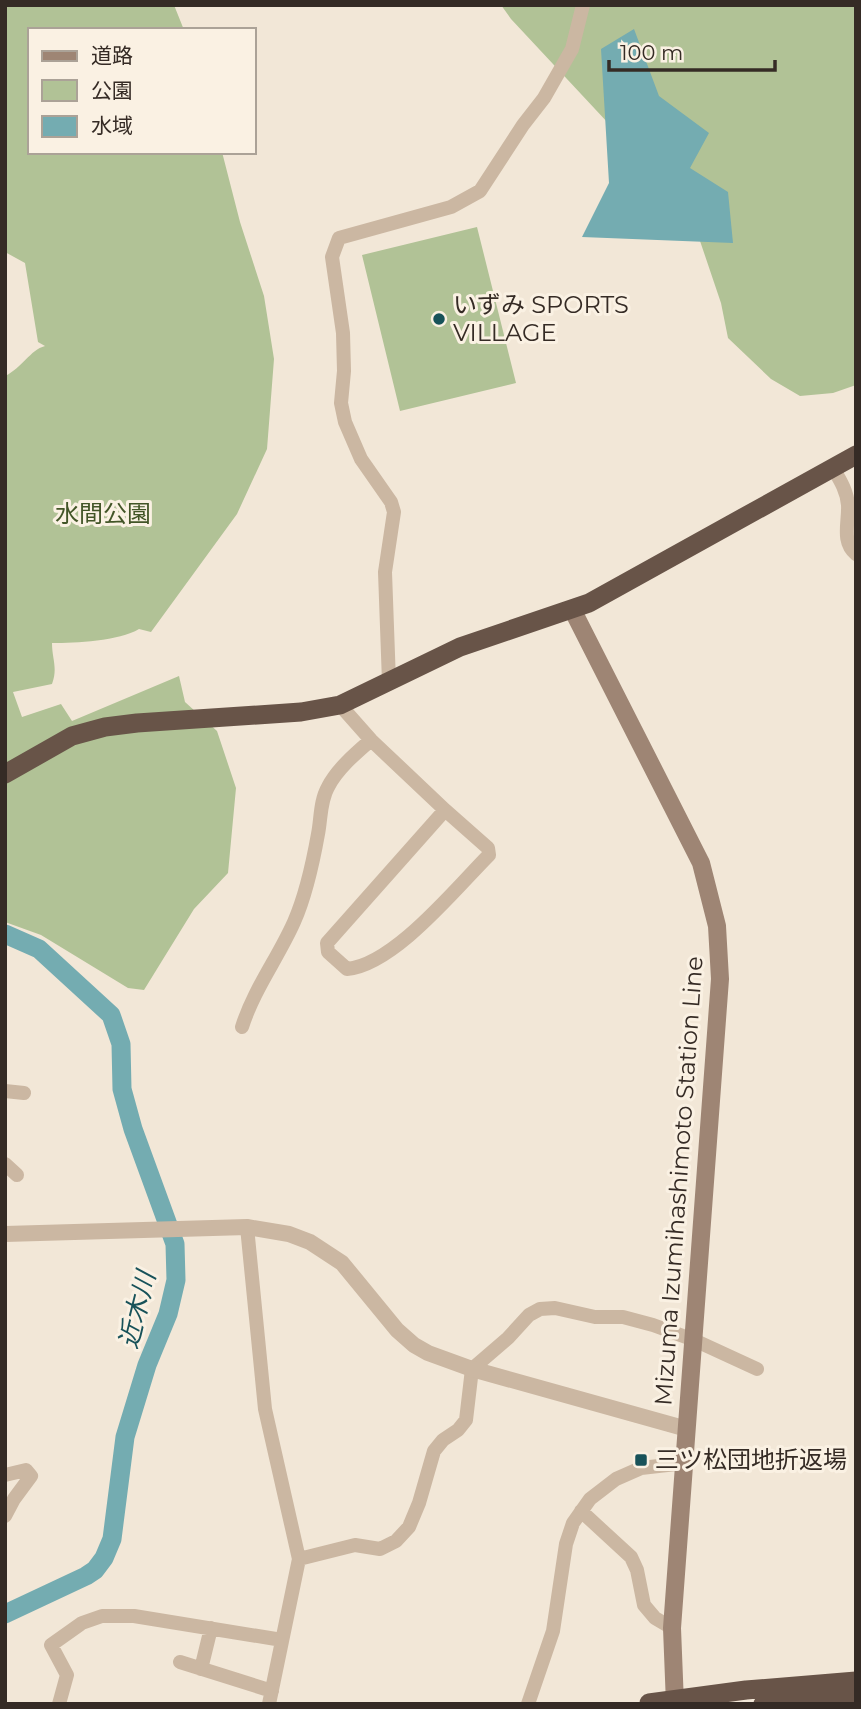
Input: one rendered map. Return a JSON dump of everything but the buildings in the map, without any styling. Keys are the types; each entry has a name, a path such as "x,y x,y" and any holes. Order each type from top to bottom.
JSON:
{"highway":[{"path":"5,774 72,736 104,727 302,712 340,705 460,647 572,609 623,586 856,455"},
{"path":"649,1703 746,1690 856,1681"},
{"path":"763,1704 856,1695"}],"main road":[{"name":"Mizuma Izumihashimoto Station Line","path":"572,609 701,863 717,926 720,979 672,1628 674,1701"}],"street":[{"path":"389,682 385,572 394,512 391,502 361,459 345,422 341,403 343,333 332,257 339,238 451,207 480,191 544,98 572,49 583,5"},
{"path":"833,468 845,488 849,548 856,554"},
{"path":"340,705 371,740 488,848 489,855 419,927 376,960 360,968 347,969 328,952 327,943 445,810"},
{"path":"242,1027 248,1007 295,920 316,846 324,796 329,785 350,759 371,740"},
{"path":"5,1091 24,1093"},
{"path":"5,1164 18,1175"},
{"path":"180,1662 270,1697 299,1559 265,1409 247,1227"},
{"path":"5,1234 247,1227 289,1234 342,1263 397,1330 414,1345 446,1361 687,1429"},
{"path":"299,1559 355,1545 380,1549 396,1541 410,1527 434,1451 466,1420 472,1369 508,1338 529,1315 540,1309 555,1308 595,1317 624,1317 653,1325 694,1340 757,1369"},
{"path":"528,1704 552,1631 566,1544 573,1523 590,1499 616,1479 641,1468 685,1463"},
{"path":"5,1475 26,1470 31,1476 5,1516"},
{"path":"581,1511 631,1557 637,1570 644,1605 655,1618 672,1628"},
{"path":"59,1704 67,1675 51,1645 82,1623 102,1616 134,1616 282,1640"},
{"path":"201,1669 211,1628"}],"green space":[{"name":"水間公園","path":"5,5 174,5 183,28 28,28 28,154 223,154 240,222 264,296 274,359 267,449 237,514 151,632 139,629 109,639 52,643 55,668 52,684 13,692 22,717 61,704 72,721 179,676 185,702 217,731 236,788 228,873 194,909 144,990 128,988 41,935 5,922 5,376 45,346 38,342 25,263 5,252"},
{"path":"501,5 856,5 856,385 833,393 800,396 771,379 728,338 721,303 698,235 637,154"},
{"name":"いずみ SPORTS VILLAGE","path":"477,227 516,383 400,411 362,255"}],"water":[{"path":"634,29 659,96 709,133 690,168 728,192 733,243 582,237 609,183 601,49"}],"waterway":[{"name":"近木川","path":"5,934 39,949 111,1015 121,1044 122,1089 133,1129 175,1244 176,1280 168,1314 147,1365 125,1437 112,1539 104,1558 95,1570 86,1576 5,1614"}],"place":[{"name":"いずみ SPORTS VILLAGE","path":"439,319"},
{"name":"三ツ松団地折返場","path":"641,1460"}]}
